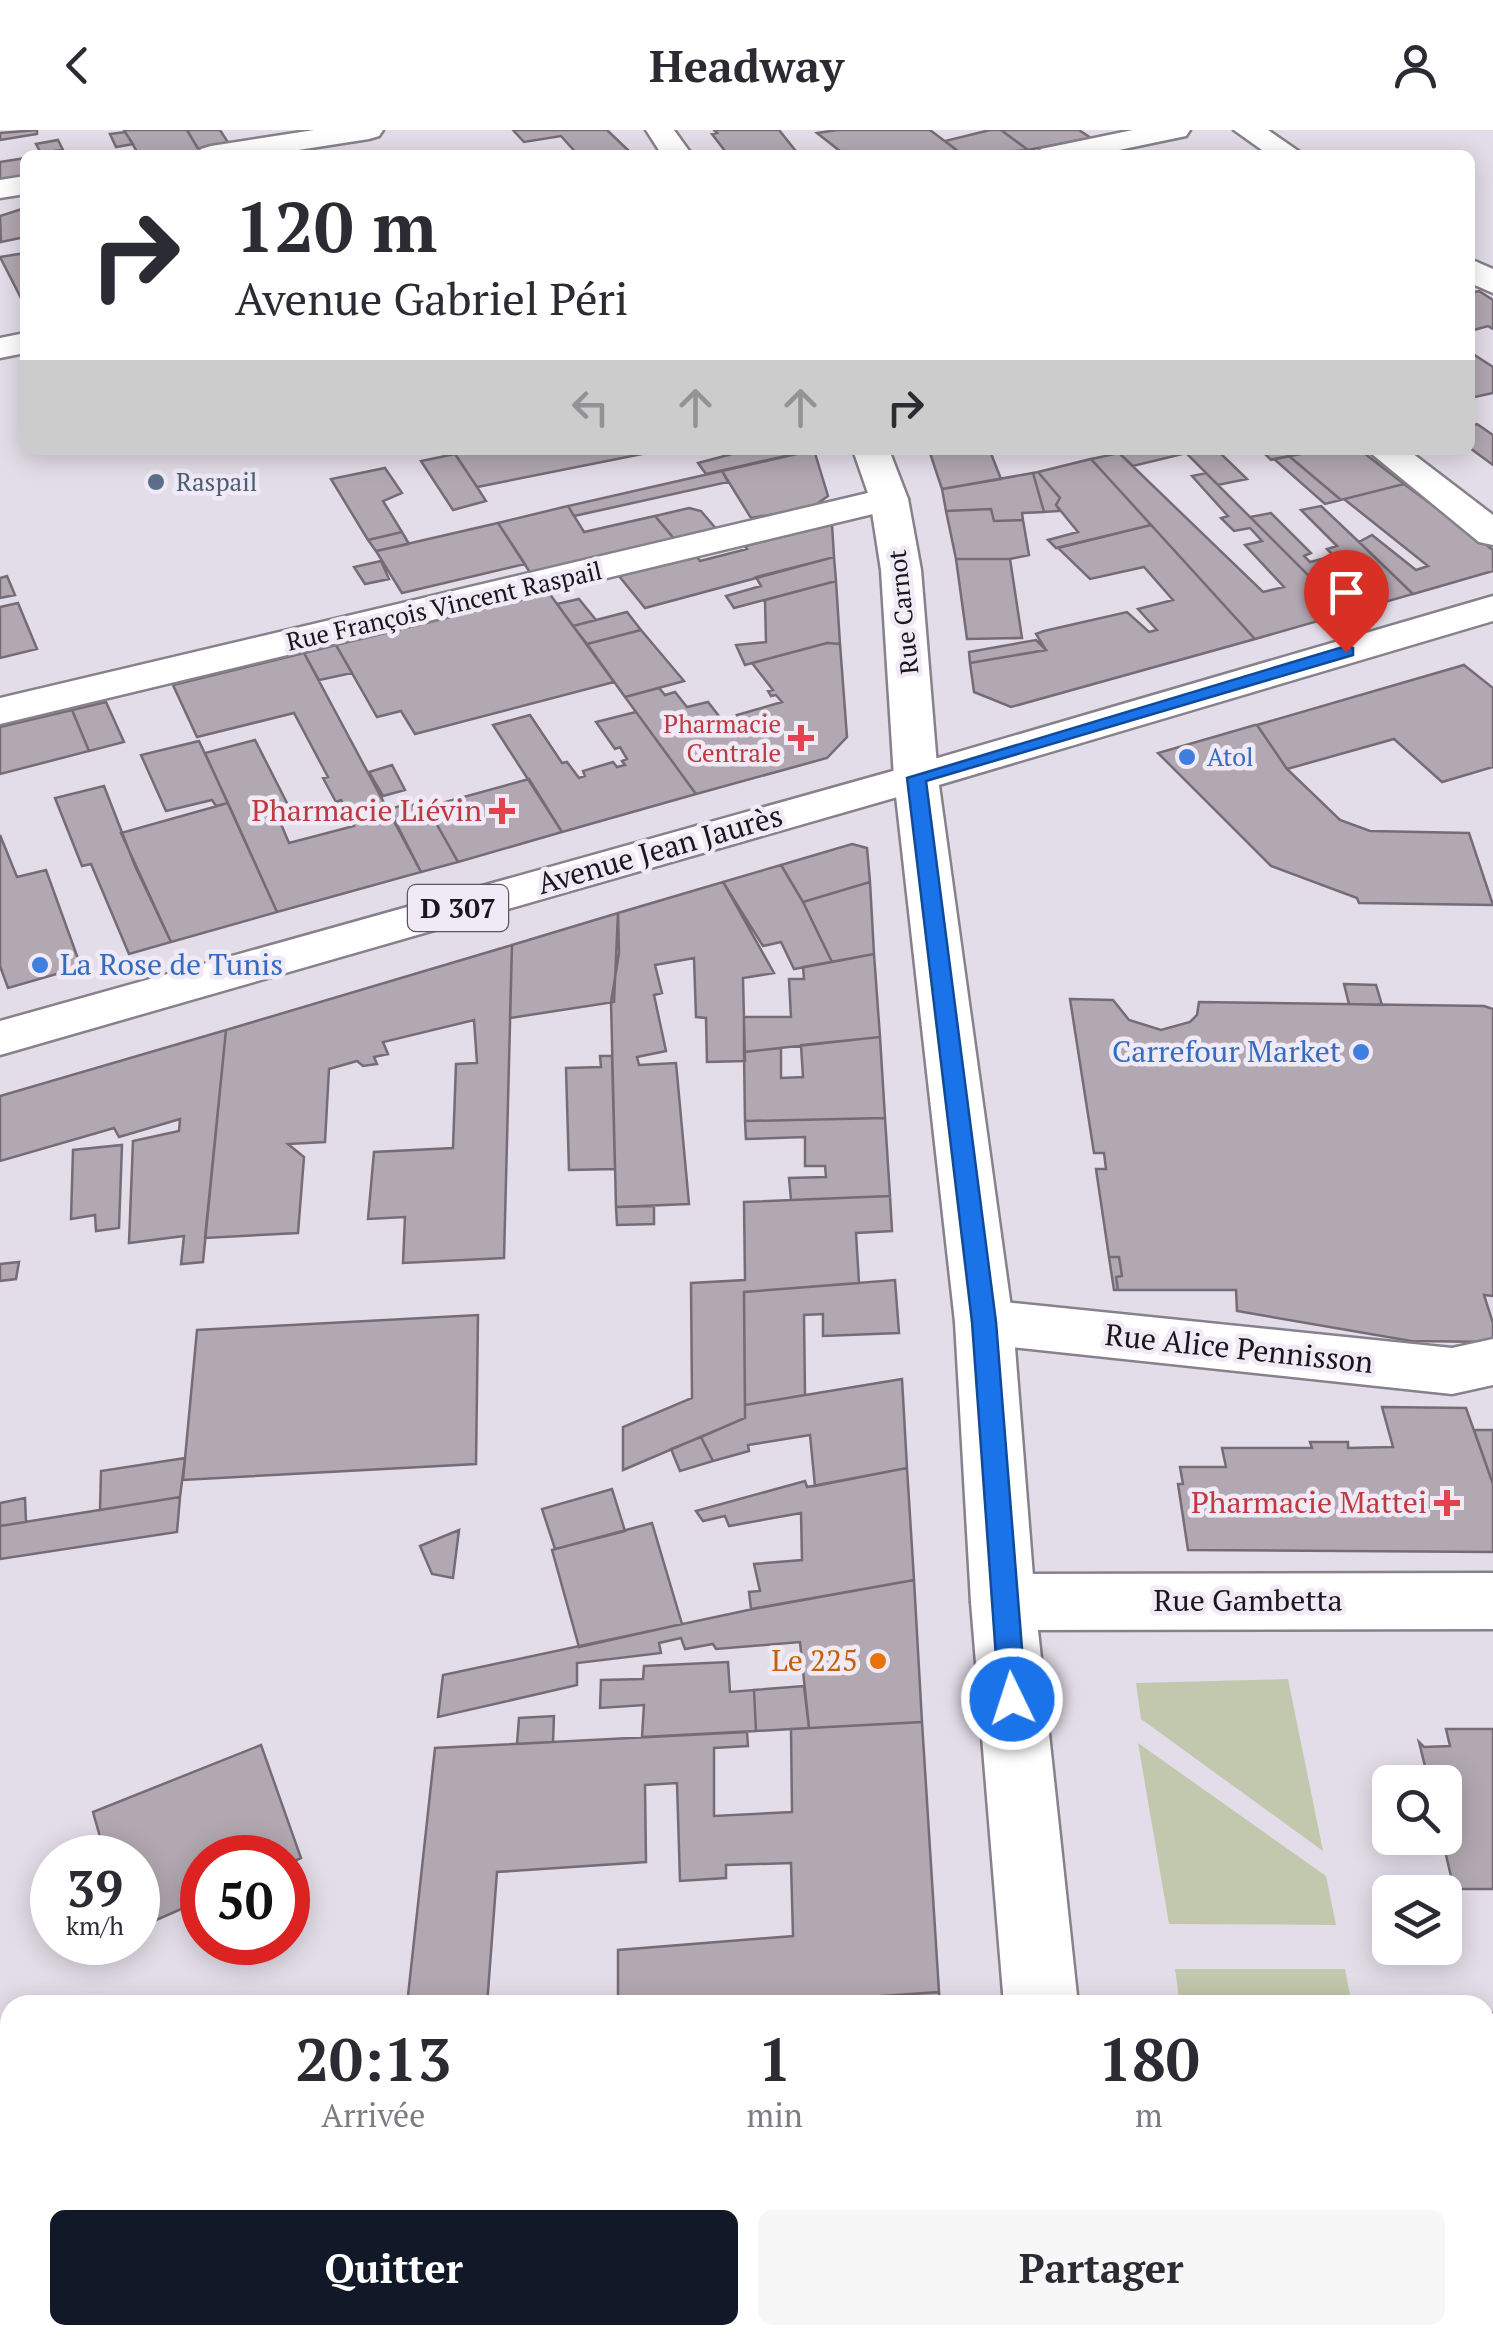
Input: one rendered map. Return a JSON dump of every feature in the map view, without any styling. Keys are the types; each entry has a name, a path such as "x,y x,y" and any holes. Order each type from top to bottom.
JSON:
{"main road":[{"path":"243,150 369,130"},
{"path":"1077,150 1176,130"},
{"path":"1248,130 1281,150"},
{"name":"Rue Carnot","path":"873,455 888,500 909,643 916,778 984,1322 1003,1602 1040,1995"},
{"path":"1390,455 1493,534"},
{"name":"Rue François Vincent Raspail","path":"0,712 888,500"},
{"name":"D 307","path":"916,778 1493,608"},
{"name":"Avenue Jean Jaurès","path":"0,1038 916,778"},
{"name":"Rue Alice Pennisson","path":"984,1322 1452,1371 1493,1362"},
{"name":"Rue Gambetta","path":"1003,1602 1493,1601"}],"green space":[{"path":"1288,1679 1323,1851 1141,1719 1136,1683"},
{"path":"1138,1743 1326,1876 1336,1925 1169,1924"},
{"path":"1175,1969 1345,1969 1350,1995 1179,1995"}],"building":[{"path":"37,130 37,134 0,140 0,133"},
{"path":"124,130 187,130 199,150 136,150"},
{"path":"187,130 220,130 231,147 212,150 199,150"},
{"path":"513,130 607,130 628,150 574,150 561,136 524,142"},
{"path":"714,130 779,130 795,150 724,150 712,134 717,133"},
{"path":"930,130 956,150 839,150 817,133"},
{"path":"1001,130 1028,150 957,150 945,141"},
{"path":"1001,130 1079,130 1091,138 1028,150"},
{"path":"125,132 133,144 116,147 110,134"},
{"path":"58,140 63,150 39,150 36,144"},
{"path":"20,159 20,180 0,183 0,162"},
{"path":"20,210 20,238 1,242 0,216"},
{"path":"20,254 20,296 0,257"},
{"path":"1475,292 1493,300 1493,329 1488,326 1475,330"},
{"path":"1475,355 1493,367 1493,393 1475,397"},
{"path":"1475,425 1493,435 1493,465 1475,452"},
{"path":"456,455 637,455 477,487"},
{"path":"456,455 486,501 453,510 421,461"},
{"path":"728,455 790,455 706,474 698,463"},
{"path":"792,455 816,455 828,496 811,508 751,518 722,471"},
{"path":"931,455 992,455 1001,479 942,489"},
{"path":"1121,455 1179,455 1133,466"},
{"path":"1121,455 1263,592 1284,587 1245,545 1262,541 1250,528 1234,531 1221,518 1228,516 1192,476 1206,473 1346,613 1255,639 1091,459"},
{"path":"1188,455 1222,455 1247,479 1218,485"},
{"path":"1266,455 1296,455 1271,460"},
{"path":"1366,455 1404,484 1341,500 1289,456"},
{"path":"1289,456 1341,500 1325,504 1274,459"},
{"path":"1091,459 1151,525 1056,548 1048,540 1078,532 1056,505 1060,498 1038,472"},
{"path":"385,468 402,493 383,501 402,532 368,540 331,479"},
{"path":"722,471 728,482 574,516 568,506"},
{"path":"1038,472 1060,498 1056,505 1060,511 1044,512 1033,473"},
{"path":"1033,473 1044,512 1022,513 1023,520 994,521 991,509 946,511 942,489"},
{"path":"1404,484 1493,550 1493,571 1413,594 1359,542 1372,535 1416,570 1428,566 1344,499"},
{"path":"568,506 584,532 655,516 676,541 531,574 498,523"},
{"path":"1321,506 1413,594 1346,613 1250,517 1271,513 1311,553 1304,556 1310,562 1334,556 1327,549 1337,546 1301,510"},
{"path":"689,508 701,511 718,531 676,541 655,516"},
{"path":"991,509 994,521 1023,520 1029,555 956,559 946,511"},
{"path":"498,523 525,564 402,593 376,551"},
{"path":"832,524 834,557 645,608 619,576 697,557 700,561"},
{"path":"1151,525 1255,639 1011,707 974,692 970,663 1046,650 1036,634 1044,631 1127,612 1149,632 1157,630 1138,609 1173,600 1144,567 1090,579 1058,548"},
{"path":"402,532 409,544 376,551 368,540"},
{"path":"834,557 836,581 734,608 726,596 761,586 756,577"},
{"path":"956,559 1010,559 1022,638 967,639"},
{"path":"381,561 389,579 365,584 354,567"},
{"path":"7,576 15,595 0,598 0,578"},
{"path":"836,581 840,644 827,643 745,665 736,645 766,642 765,600"},
{"path":"549,593 614,682 415,734 401,711 377,717 336,645"},
{"path":"579,599 596,620 573,626 557,604"},
{"path":"18,603 37,649 0,658 0,607"},
{"path":"627,612 641,630 587,644 573,626"},
{"path":"641,630 684,681 625,697 587,644"},
{"path":"1036,640 1046,650 970,663 969,652"},
{"path":"827,643 840,644 847,737 827,758 696,794 625,697 659,688 665,695 675,692 687,707 708,702 726,725 741,721 737,715 782,702 776,695 771,696 768,691 773,690 752,663"},
{"path":"336,645 352,673 319,680 304,653"},
{"path":"304,653 421,872 277,912 205,753 255,740 292,813 278,817 289,843 354,826 341,800 336,802 323,778 328,777 294,713 197,737 173,685"},
{"path":"1464,665 1493,688 1493,767 1442,782 1394,739 1287,769 1257,725"},
{"path":"106,702 124,742 89,751 72,710"},
{"path":"72,710 89,751 0,774 0,727"},
{"path":"636,712 696,794 562,832 493,725 530,715 562,763 567,762 579,778 585,776 583,771 613,762 617,767 625,765 622,761 627,759 620,747 615,749 596,722"},
{"path":"1257,725 1287,769 1340,820 1370,831 1469,833 1493,905 1359,903 1357,898 1271,866 1158,753"},
{"path":"199,741 228,803 216,806 212,800 166,811 141,755"},
{"path":"392,765 405,790 383,796 369,772"},
{"path":"529,779 562,832 458,862 427,807"},
{"path":"104,786 135,866 171,942 129,954 91,864 82,866 55,798"},
{"path":"228,803 277,912 171,942 121,833"},
{"path":"412,803 416,810 427,807 458,862 421,872 389,809"},
{"path":"0,835 17,877 46,870 81,967 8,988 0,966"},
{"path":"852,844 867,848 870,882 803,902 781,865"},
{"path":"781,865 832,962 794,969 781,942 763,946 723,882"},
{"path":"723,882 774,973 743,978 745,1061 707,1062 706,1018 696,1017 694,958 655,965 662,993 654,995 666,1051 637,1057 639,1065 676,1063 689,1204 616,1207 611,1002 619,953 618,913"},
{"path":"870,882 874,954 832,962 803,902"},
{"path":"618,913 614,1002 510,1018 512,945"},
{"path":"512,945 504,1258 403,1263 405,1217 368,1219 374,1152 453,1148 456,1064 477,1063 474,1020 383,1042 388,1054 374,1057 377,1064 363,1066 357,1061 329,1069 325,1142 288,1144 304,1157 298,1233 205,1238 226,1030"},
{"path":"874,954 880,1037 744,1052 744,1017 791,1017 789,979 804,979 803,967"},
{"path":"1344,984 1376,985 1382,1005 1349,1004"},
{"path":"1070,999 1113,1000 1129,1020 1161,1030 1190,1022 1197,1015 1199,1002 1493,1009 1493,1296 1484,1295 1493,1323 1493,1342 1411,1341 1237,1311 1236,1290 1118,1290 1116,1277 1122,1276 1119,1257 1109,1257 1096,1169 1106,1169 1104,1153 1094,1153"},
{"path":"226,1030 203,1262 181,1264 184,1236 129,1243 133,1141 179,1131 180,1119 119,1137 114,1128 0,1161 0,1096"},
{"path":"880,1037 885,1118 745,1121 744,1052 781,1048 781,1078 803,1077 801,1045"},
{"path":"600,1056 612,1056 615,1169 569,1170 566,1068 601,1067"},
{"path":"885,1118 890,1196 791,1200 789,1178 826,1177 825,1166 805,1166 805,1137 746,1139 745,1121"},
{"path":"122,1145 119,1228 96,1231 95,1215 71,1219 73,1150"},
{"path":"890,1196 892,1231 856,1233 859,1283 744,1292 745,1418 623,1470 623,1427 692,1398 691,1283 745,1280 744,1202"},
{"path":"654,1206 654,1224 617,1225 616,1207"},
{"path":"1109,1257 1119,1257 1122,1276 1116,1277 1118,1290 1114,1290"},
{"path":"19,1262 16,1279 0,1281 0,1264"},
{"path":"895,1280 899,1333 823,1336 823,1314 804,1315 805,1395 745,1405 744,1292"},
{"path":"478,1315 476,1464 183,1480 197,1330"},
{"path":"902,1379 907,1468 815,1486 810,1435 748,1445 749,1451 713,1461 701,1437 745,1418 745,1405"},
{"path":"1382,1407 1466,1408 1493,1484 1493,1552 1188,1550 1178,1484 1183,1484 1180,1467 1226,1467 1222,1448 1312,1448 1310,1442 1348,1442 1348,1448 1393,1447"},
{"path":"1474,1430 1493,1430 1493,1484"},
{"path":"701,1437 713,1461 680,1471 671,1449"},
{"path":"185,1458 180,1497 100,1510 101,1471"},
{"path":"907,1468 914,1580 751,1609 749,1592 760,1591 754,1564 802,1560 801,1513 729,1526 725,1516 703,1521 696,1511 805,1481 807,1487"},
{"path":"612,1489 625,1531 555,1549 542,1509"},
{"path":"180,1497 177,1532 0,1559 0,1526"},
{"path":"25,1498 26,1522 0,1526 0,1503"},
{"path":"652,1523 682,1624 579,1647 552,1550"},
{"path":"459,1530 453,1578 432,1574 420,1546"},
{"path":"914,1580 922,1722 809,1728 800,1642 716,1649 713,1644 685,1649 681,1638 659,1643 661,1653 577,1663 577,1685 438,1717 443,1675 753,1609"},
{"path":"728,1662 730,1692 754,1690 756,1731 642,1737 644,1705 600,1708 601,1680 643,1679 644,1666"},
{"path":"804,1686 809,1728 756,1731 754,1690"},
{"path":"554,1716 553,1742 517,1744 519,1718"},
{"path":"922,1722 939,1992 618,1995 618,1950 793,1936 791,1863 726,1865 726,1878 680,1881 677,1783 645,1785 646,1862 497,1872 488,1995 408,1995 435,1748 747,1732 748,1746 714,1748 714,1816 792,1812 791,1729"},
{"path":"1446,1729 1493,1729 1493,1889 1462,1889 1462,1875 1451,1875 1446,1855 1462,1855 1462,1765 1425,1765 1419,1742 1424,1747 1450,1746"},
{"path":"261,1745 293,1835 180,1835 180,1910 160,1918 160,1835 100,1835 93,1812"},
{"path":"939,1992 939,1995 896,1995"}],"place":[{"name":"Raspail","path":"156,482"},
{"name":"Pharmacie Centrale","path":"801,738"},
{"name":"Atol","path":"1187,757"},
{"name":"Pharmacie Liévin","path":"502,811"},
{"name":"La Rose de Tunis","path":"40,965"},
{"name":"Carrefour Market","path":"1361,1052"},
{"name":"Pharmacie Mattei","path":"1447,1503"},
{"name":"Le 225","path":"878,1661"}],"route":[{"path":"1012,1699 984,1322 916,778 1346,652"}]}
